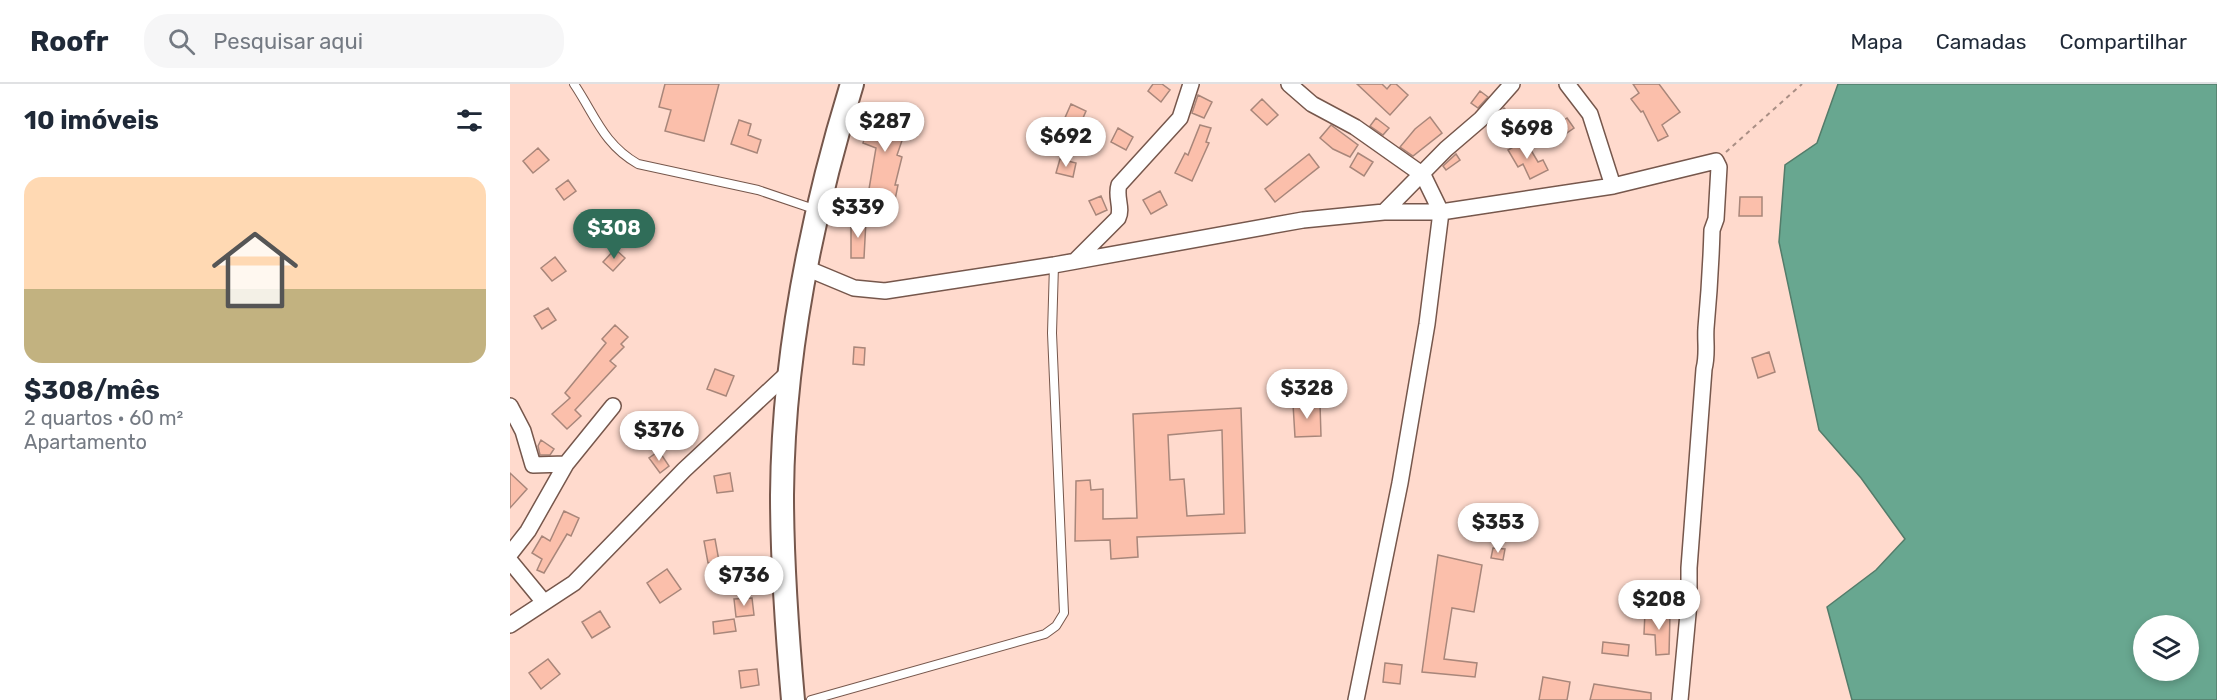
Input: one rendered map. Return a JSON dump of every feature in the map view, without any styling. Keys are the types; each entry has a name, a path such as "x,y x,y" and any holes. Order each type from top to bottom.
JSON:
{"main road":[{"path":"793,700 782,495 789,372 806,268 829,159 852,84"}],"street":[{"path":"1075,261 1118,218 1120,212 1116,193 1119,185 1180,118 1191,84"},
{"path":"1289,84 1312,104 1355,127 1423,175 1441,212 1427,324 1400,483 1356,700"},
{"path":"1384,212 1423,175 1446,149 1481,120 1512,84"},
{"path":"1567,84 1590,114 1613,186"},
{"path":"806,268 854,288 885,291 1054,265 1303,220 1384,212 1441,212 1613,186 1716,161 1719,167 1716,219 1712,230 1710,303 1706,329 1708,356 1704,369 1689,568 1689,603 1680,700"},
{"path":"510,625 543,601 574,583 684,470 789,372"},
{"path":"510,406 523,431 533,465 566,464"},
{"path":"510,554 528,531 566,464 613,406"},
{"path":"510,561 543,601"}],"lane":[{"path":"574,84 600,130 625,156 638,164 758,190 818,210"},
{"path":"812,700 1045,634 1056,626 1064,613 1052,333 1054,265"}],"path":[{"path":"1716,161 1802,84"}],"shaded area":[{"path":"1838,84 2217,84 2217,700 1852,700 1827,607 1876,570 1905,539 1861,478 1819,430 1779,242 1785,165 1817,143"}],"building":[{"path":"665,84 719,84 704,141 665,131 671,110 659,107"},
{"path":"1153,84 1162,84 1170,90 1161,102 1148,91"},
{"path":"1357,84 1382,84 1387,89 1391,84 1396,84 1408,95 1390,115"},
{"path":"1633,84 1659,84 1680,112 1662,125 1668,136 1658,141 1643,111 1641,112 1631,99 1639,93"},
{"path":"1480,91 1488,97 1478,108 1471,103"},
{"path":"1198,95 1212,102 1204,118 1192,113"},
{"path":"1262,99 1278,115 1267,125 1251,110"},
{"path":"1071,104 1086,111 1079,127 1064,120"},
{"path":"1504,108 1514,118 1502,131 1492,122"},
{"path":"874,109 904,119 901,127 906,129 897,155 902,157 895,185 898,185 895,200 868,195 876,148 863,143"},
{"path":"1430,117 1442,133 1413,156 1400,147 1415,129"},
{"path":"1376,118 1389,128 1383,135 1370,126"},
{"path":"1567,118 1574,128 1558,139 1551,129"},
{"path":"739,120 751,124 748,135 761,140 757,153 731,144"},
{"path":"1200,125 1211,128 1206,142 1209,143 1192,181 1175,173 1185,153 1188,155"},
{"path":"1331,125 1358,145 1350,157 1333,149 1320,138"},
{"path":"1118,128 1133,137 1126,150 1111,142"},
{"path":"1525,140 1538,162 1543,160 1548,170 1530,179 1523,164 1518,167 1508,150"},
{"path":"538,148 549,160 533,173 523,161"},
{"path":"1358,153 1373,162 1364,176 1350,167"},
{"path":"1309,154 1319,167 1275,202 1265,189"},
{"path":"1456,154 1460,160 1446,170 1443,166"},
{"path":"1060,159 1076,163 1073,177 1056,173"},
{"path":"568,180 576,191 564,200 556,189"},
{"path":"1160,191 1167,205 1151,214 1143,200"},
{"path":"1101,196 1107,210 1096,215 1089,201"},
{"path":"1740,197 1762,197 1762,216 1739,216"},
{"path":"851,220 866,220 864,258 851,258"},
{"path":"615,249 625,258 613,271 603,262"},
{"path":"555,257 566,271 552,281 541,268"},
{"path":"548,308 556,320 542,329 534,316"},
{"path":"615,325 628,337 621,344 624,347 610,361 616,366 575,410 581,416 567,429 552,414 570,398 565,393 606,343 602,339"},
{"path":"854,347 865,348 864,365 853,364"},
{"path":"1769,352 1775,372 1758,378 1752,358"},
{"path":"715,369 734,376 726,396 707,389"},
{"path":"1293,404 1320,404 1321,436 1295,437"},
{"path":"1241,408 1245,533 1137,537 1138,557 1111,559 1110,540 1075,541 1076,481 1090,480 1091,490 1103,489 1103,519 1137,518 1133,414","holes":["1222,430 1224,514 1187,516 1184,479 1170,480 1168,435"]},
{"path":"541,440 554,449 550,455 540,455 538,446"},
{"path":"659,451 669,466 660,473 649,458"},
{"path":"510,473 527,489 510,508"},
{"path":"730,473 733,491 717,493 714,476"},
{"path":"564,511 579,518 571,536 567,534 544,573 537,570 542,559 532,553 542,536 550,541"},
{"path":"715,539 719,561 708,563 704,541"},
{"path":"1493,548 1505,549 1503,560 1491,558"},
{"path":"1438,555 1482,565 1474,612 1452,608 1444,659 1477,663 1475,677 1422,672"},
{"path":"667,569 681,589 660,603 647,583"},
{"path":"752,598 754,615 736,617 734,599"},
{"path":"600,611 610,627 592,638 582,622"},
{"path":"1645,612 1670,614 1669,654 1656,655 1655,635 1644,634"},
{"path":"734,619 736,631 714,634 713,622"},
{"path":"1603,642 1629,645 1628,656 1602,653"},
{"path":"548,659 560,674 541,689 529,673"},
{"path":"1385,663 1402,665 1400,684 1383,682"},
{"path":"757,669 759,685 741,688 739,671"},
{"path":"1543,677 1570,682 1567,700 1539,700"},
{"path":"1594,684 1651,693 1651,700 1590,700"}]}
